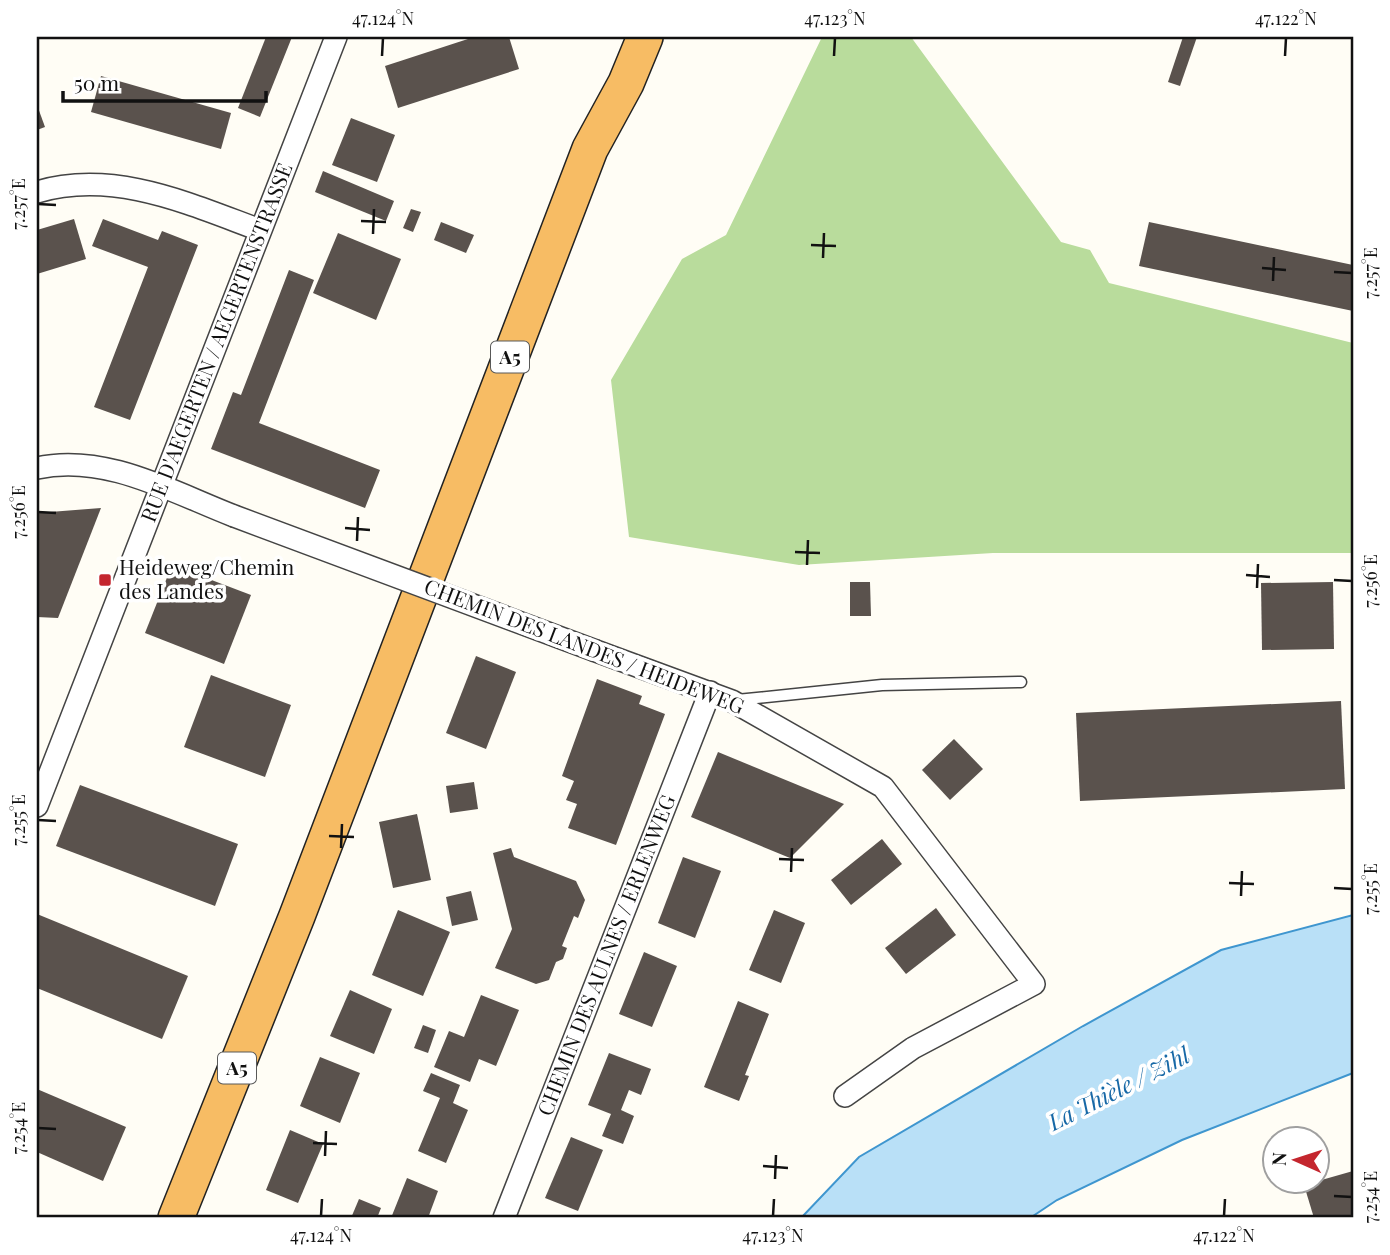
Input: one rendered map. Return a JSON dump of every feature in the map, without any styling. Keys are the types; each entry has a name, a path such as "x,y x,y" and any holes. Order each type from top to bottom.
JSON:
{"highway":[{"name":"A5","path":"590,149 605,79 620,37"},
{"name":"A5","path":"176,1218 419,597 590,149 626,83 645,37"}],"street":[{"name":"RUE D'AEGERTEN / AEGERTENSTRASSE","path":"37,806 336,37"},
{"path":"37,192 68,185 101,184 133,188 260,230"},
{"name":"CHEMIN DES LANDES / HEIDEWEG","path":"37,468 72,463 97,467 160,487 710,692 732,701 883,787 1034,984 912,1048 845,1096"},
{"name":"CHEMIN DES AULNES / ERLENWEG","path":"504,1218 710,692"}],"lane":[{"path":"732,701 882,685 1021,682"}],"green space":[{"path":"822,37 911,37 1061,242 1090,250 1109,283 1353,343 1353,553 993,553 799,565 629,537 611,380 682,259 726,235"}],"water":[{"name":"La Thièle / Zihl","path":"1353,915 1353,1073 1182,1140 1057,1200 1030,1218 801,1218 859,1157 1083,1026 1221,950"}],"building":[{"path":"266,37 292,37 260,117 238,108"},
{"path":"474,37 509,37 519,69 398,108 385,66"},
{"path":"1183,37 1197,37 1180,86 1168,82"},
{"path":"101,76 231,113 221,149 91,112"},
{"path":"37,105 45,127 37,130"},
{"path":"351,118 395,135 377,182 332,165"},
{"path":"323,171 394,201 386,221 315,192"},
{"path":"411,209 421,212 413,232 403,228"},
{"path":"74,219 86,259 37,274 37,230"},
{"path":"103,219 158,240 162,231 198,245 130,420 94,407 148,267 92,246"},
{"path":"441,222 474,235 466,253 434,240"},
{"path":"1149,222 1353,265 1353,311 1139,266"},
{"path":"338,233 401,259 376,320 313,293"},
{"path":"289,270 314,280 259,423 380,470 365,508 211,449 233,392 241,395"},
{"path":"101,508 58,618 37,617 37,513"},
{"path":"172,565 251,595 224,664 145,633"},
{"path":"850,582 870,582 871,616 850,616"},
{"path":"1333,582 1334,649 1262,650 1261,583"},
{"path":"476,656 516,672 486,749 446,733"},
{"path":"211,675 291,705 265,777 184,747"},
{"path":"597,679 642,696 639,704 665,714 616,845 568,828 577,804 566,800 574,781 562,776"},
{"path":"1341,701 1345,789 1080,801 1076,713"},
{"path":"954,739 983,769 950,800 922,770"},
{"path":"718,752 844,804 790,858 691,817"},
{"path":"474,782 478,809 450,813 446,786"},
{"path":"80,785 238,844 215,906 56,846"},
{"path":"417,814 431,880 393,888 379,822"},
{"path":"882,839 902,864 851,905 831,880"},
{"path":"511,848 514,857 576,881 585,900 578,918 574,916 562,946 567,948 563,959 556,962 549,980 536,984 495,968 512,929 493,853"},
{"path":"683,857 721,871 695,938 658,923"},
{"path":"471,891 478,920 452,926 446,897"},
{"path":"936,908 956,935 906,974 885,948"},
{"path":"398,910 450,932 423,996 372,975"},
{"path":"774,910 805,923 781,983 749,970"},
{"path":"37,914 188,976 162,1039 37,988"},
{"path":"644,952 677,966 652,1027 619,1014"},
{"path":"350,990 392,1009 374,1054 330,1036"},
{"path":"481,995 519,1010 496,1066 479,1059 470,1082 434,1067 449,1031 464,1037"},
{"path":"738,1001 769,1014 745,1075 749,1076 739,1101 704,1087"},
{"path":"423,1025 436,1030 428,1053 414,1048"},
{"path":"609,1053 651,1069 641,1095 629,1090 621,1110 634,1116 623,1144 602,1136 611,1114 588,1105"},
{"path":"320,1057 360,1073 340,1123 300,1106"},
{"path":"431,1073 460,1085 453,1103 468,1110 446,1163 418,1151 440,1098 423,1091"},
{"path":"37,1089 126,1127 103,1181 37,1152"},
{"path":"290,1130 323,1144 298,1203 266,1190"},
{"path":"571,1137 603,1150 578,1211 545,1198"},
{"path":"1353,1171 1353,1218 1314,1218 1307,1196 1330,1196 1330,1178"},
{"path":"407,1178 438,1191 428,1218 391,1218"},
{"path":"359,1199 381,1208 377,1218 351,1218"}],"place":[{"name":"Heideweg/Chemin des Landes","path":"105,580"}]}
